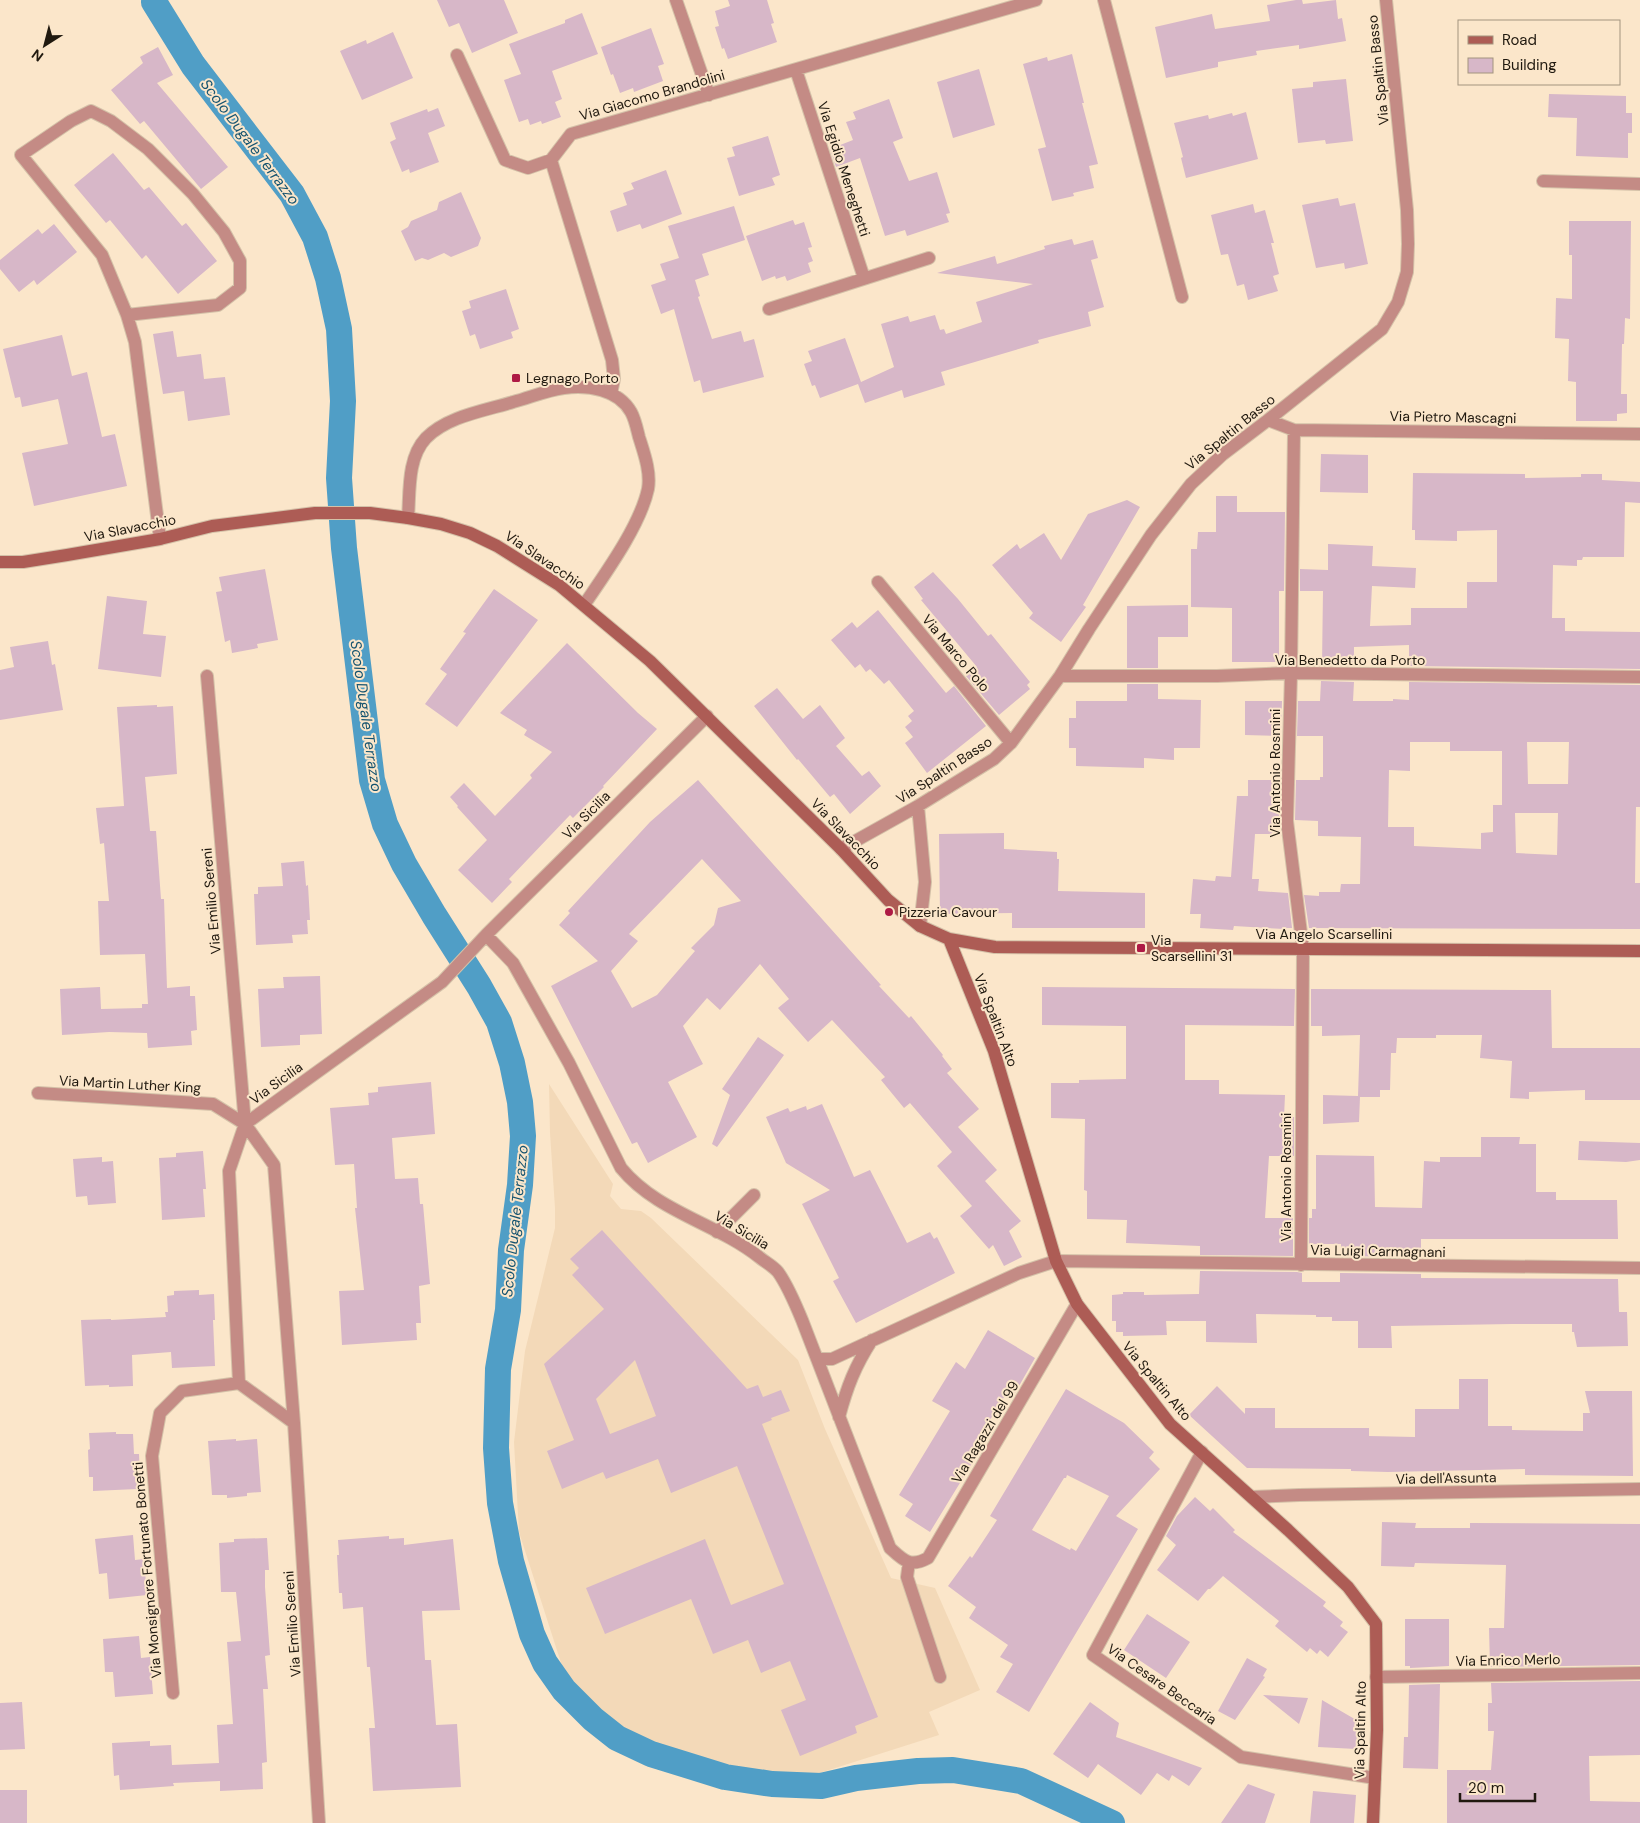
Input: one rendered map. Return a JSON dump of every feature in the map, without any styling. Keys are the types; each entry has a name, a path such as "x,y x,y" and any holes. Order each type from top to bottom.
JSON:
{"street":[{"path":"676,0 710,95"},
{"name":"Via Giacomo Brandolini","path":"551,160 571,134 1036,0"},
{"path":"1104,0 1182,297"},
{"name":"Via Spaltin Basso","path":"841,849 918,806 994,759 1011,743 1060,676 1151,535 1191,484 1222,455 1382,329 1398,302 1407,272 1408,244 1407,210 1386,0"},
{"path":"457,55 505,160 528,168 551,160 612,360 614,379 611,394"},
{"name":"Via Egidio Meneghetti","path":"796,70 864,278"},
{"path":"127,315 218,305 240,288 240,261 224,232 193,194 148,149 111,121 91,111 72,121 21,155 102,255 127,315 135,342 160,539"},
{"path":"1543,181 1640,184"},
{"path":"770,309 929,258"},
{"path":"408,518 412,468 416,453 426,439 441,426 462,417 563,388 600,389 611,394 622,400 632,412 647,463 648,488 641,509 617,555 584,605"},
{"name":"Via Pietro Mascagni","path":"1268,420 1294,430 1640,434"},
{"name":"Via Antonio Rosmini","path":"1294,430 1287,821 1303,949 1301,1265"},
{"name":"Via Slavacchio","path":"0,562 23,562 160,539 212,526 315,513 370,513 408,518 441,524 470,534 497,546 559,585 650,660 841,849 888,900 920,926 949,939"},
{"name":"Via Marco Polo","path":"878,582 1011,743"},
{"name":"Via Benedetto da Porto","path":"1060,676 1217,676 1291,673 1640,677"},
{"name":"Via Emilio Sereni","path":"207,676 245,1124 229,1170 239,1383"},
{"name":"Via Sicilia","path":"245,1124 442,982 476,945 707,716"},
{"path":"918,806 925,882 920,926"},
{"name":"Via Sicilia","path":"486,935 513,963 569,1063 621,1168 642,1191 749,1249 776,1270 793,1298 818,1359"},
{"name":"Via Angelo Scarsellini","path":"949,939 995,947 1640,951"},
{"name":"Via Spaltin Alto","path":"949,939 994,1052 1056,1261 1077,1304 1170,1424 1252,1497 1348,1587 1376,1624 1377,1730 1373,1823"},
{"name":"Via Martin Luther King","path":"38,1093 213,1104 245,1124"},
{"name":"Via Emilio Sereni","path":"245,1124 274,1165 294,1423 319,1823"},
{"path":"717,1232 754,1194"},
{"path":"940,1677 907,1577 909,1562 890,1548 818,1359 832,1359 1018,1273 1056,1261"},
{"name":"Via Luigi Carmagnani","path":"1056,1261 1640,1268"},
{"name":"Via Ragazzi del 99","path":"909,1562 920,1563 928,1558 1077,1304"},
{"path":"839,1417 847,1387 858,1362 872,1340"},
{"path":"239,1383 294,1423"},
{"name":"Via Monsignore Fortunato Bonetti","path":"173,1693 152,1456 160,1413 182,1391 239,1383"},
{"name":"Via Cesare Beccaria","path":"1202,1452 1093,1655 1241,1757 1374,1778"},
{"name":"Via dell'Assunta","path":"1252,1497 1640,1489"},
{"name":"Via Enrico Merlo","path":"1376,1677 1640,1673"}],"shaded area":[{"path":"549,1084 613,1184 610,1196 621,1209 641,1211 651,1218 798,1360 825,1429 891,1578 935,1588 980,1690 929,1712 939,1735 807,1777 779,1783 736,1781 700,1774 658,1757 605,1730 583,1707 562,1666 519,1532 514,1442 525,1351 555,1228"}],"building":[{"path":"437,0 504,0 518,33 472,53 459,23 449,27"},
{"path":"728,0 767,0 774,23 771,24 777,42 728,59 724,48 722,49 715,27 719,26 715,11 730,6"},
{"path":"1302,0 1303,4 1336,0 1338,19 1342,18 1346,41 1299,49 1299,45 1256,51 1257,55 1218,62 1218,67 1166,78 1155,27 1212,14 1215,29 1270,21 1267,5"},
{"path":"582,13 598,54 552,71 562,99 555,102 561,117 542,124 541,121 530,125 528,119 519,122 504,80 521,74 509,44 565,23 565,20"},
{"path":"651,28 664,64 658,66 663,81 634,92 633,88 620,93 601,47"},
{"path":"393,32 413,78 362,100 340,51 366,40 367,44"},
{"path":"158,47 173,75 157,83 228,167 201,189 144,121 140,124 111,90 143,63 140,57"},
{"path":"1072,54 1084,103 1082,103 1098,164 1089,166 1094,188 1073,193 1074,196 1052,201 1038,149 1046,147 1023,64 1047,57 1048,61"},
{"path":"979,69 995,125 953,138 937,82"},
{"path":"1346,79 1353,141 1326,144 1325,140 1298,143 1292,89 1313,87 1313,82"},
{"path":"1549,94 1626,96 1626,113 1632,113 1632,133 1628,133 1628,158 1576,156 1577,118 1548,117"},
{"path":"889,99 903,138 893,142 909,181 937,172 950,213 946,214 949,222 907,236 905,230 885,236 860,158 836,167 830,149 853,140 846,122 856,119 853,112"},
{"path":"438,108 445,126 428,133 439,162 410,173 409,169 402,172 390,142 396,139 390,123 427,109 428,112"},
{"path":"1246,112 1258,159 1186,178 1181,158 1183,157 1174,123 1208,115 1209,119 1232,113 1233,116"},
{"path":"768,136 780,175 772,178 775,185 739,196 727,158 735,156 732,147"},
{"path":"113,153 144,190 149,187 182,226 186,223 217,261 178,294 146,255 142,259 110,220 106,223 74,185"},
{"path":"666,170 682,214 642,229 640,224 617,232 610,211 627,205 623,193 634,189 631,183"},
{"path":"461,192 481,238 478,246 451,257 444,253 428,260 422,258 415,261 401,231 408,227 411,221 437,210 439,202"},
{"path":"1338,198 1340,206 1355,203 1368,264 1345,269 1344,263 1316,268 1302,205"},
{"path":"1253,204 1255,213 1265,210 1274,243 1271,243 1279,274 1273,276 1278,291 1248,300 1244,284 1237,286 1228,254 1221,255 1211,215"},
{"path":"734,206 745,240 702,254 709,275 695,280 700,296 698,297 712,339 741,331 744,342 754,339 764,377 703,393 700,380 694,382 674,309 661,314 651,285 666,280 660,264 679,258 668,226"},
{"path":"793,220 795,225 804,222 812,247 808,248 813,261 808,263 811,272 787,281 785,276 776,279 775,276 762,281 746,236"},
{"path":"1569,221 1631,221 1630,319 1625,318 1624,344 1622,344 1621,394 1627,394 1627,413 1617,414 1617,421 1576,421 1576,382 1568,381 1569,339 1555,338 1556,298 1572,299 1572,255 1569,255"},
{"path":"54,224 77,252 37,285 34,280 19,292 0,269 0,260 38,229 42,234"},
{"path":"1072,239 1074,245 1093,240 1098,258 1091,260 1104,307 1088,312 1091,326 1038,340 1039,343 941,372 945,385 904,398 902,390 865,403 858,384 820,398 815,385 812,386 804,364 812,361 808,351 845,338 861,382 894,367 881,324 908,316 910,322 935,315 940,330 944,329 946,334 982,322 976,302 1033,284 937,273 995,256 997,264 1045,249 1044,246"},
{"path":"506,289 519,329 511,332 513,338 480,349 475,334 470,336 462,311 471,308 469,301"},
{"path":"173,331 177,357 201,354 204,379 225,377 230,415 188,421 184,391 163,394 153,334"},
{"path":"62,335 72,376 87,372 102,437 115,434 127,486 34,506 22,453 68,444 58,399 22,407 20,397 15,398 3,349"},
{"path":"1321,454 1368,455 1368,493 1320,492"},
{"path":"1413,473 1525,474 1525,478 1581,477 1581,474 1602,474 1602,480 1640,482 1640,503 1625,502 1624,557 1583,557 1582,560 1577,560 1577,566 1553,565 1552,618 1565,618 1565,631 1640,632 1640,669 1409,666 1409,645 1354,647 1354,666 1322,665 1323,591 1300,591 1300,569 1328,570 1328,544 1373,546 1372,566 1416,568 1415,588 1372,586 1370,626 1411,625 1411,608 1467,608 1467,582 1497,582 1497,530 1457,531 1457,541 1415,540 1415,530 1412,530"},
{"path":"1216,496 1237,496 1237,512 1285,512 1284,591 1279,591 1279,662 1232,662 1232,608 1191,607 1191,549 1197,549 1198,532 1216,532"},
{"path":"1127,500 1140,507 1083,605 1086,607 1061,642 1029,618 1033,613 992,565 1017,544 1020,549 1044,533 1061,560 1088,514"},
{"path":"265,569 278,640 257,644 258,648 232,653 230,640 225,642 216,592 222,591 219,577"},
{"path":"933,572 988,636 991,634 1030,682 1027,685 1030,689 999,715 966,676 977,667 921,600 923,599 914,587"},
{"path":"494,589 538,620 457,727 425,704 447,674 440,669 466,633 463,632"},
{"path":"107,596 147,601 143,634 166,636 161,677 98,669"},
{"path":"1188,605 1188,637 1158,637 1158,668 1127,668 1127,606"},
{"path":"878,610 946,693 954,686 986,726 927,773 905,743 913,737 905,727 912,721 908,716 914,711 889,680 884,684 870,669 866,672 860,664 855,668 831,640 852,622 857,628"},
{"path":"48,641 52,665 55,664 63,710 0,720 0,670 14,667 10,647"},
{"path":"567,643 638,713 657,729 604,787 573,818 570,815 509,879 512,882 492,903 458,870 487,840 450,797 464,783 495,816 532,778 530,775 552,752 524,735 527,730 500,713"},
{"path":"1321,681 1354,682 1353,701 1409,700 1409,682 1640,685 1640,807 1636,807 1635,883 1640,883 1640,929 1309,928 1304,895 1319,896 1319,892 1340,892 1341,884 1360,884 1361,837 1318,836 1318,821 1295,820 1296,780 1320,780 1320,777 1323,777 1323,736 1297,736 1298,701 1320,701","holes":["1410,742 1450,742 1450,751 1502,751 1502,805 1493,805 1493,832 1481,833 1481,849 1414,846 1414,827 1388,827 1389,770 1410,771","1527,742 1569,742 1568,784 1528,784","1515,813 1558,813 1557,855 1516,853"]},
{"path":"1127,684 1158,684 1158,699 1201,700 1200,748 1174,748 1174,760 1144,758 1144,768 1076,766 1076,748 1069,748 1069,718 1076,718 1076,701 1127,701"},
{"path":"777,688 803,719 820,705 845,738 836,746 862,776 869,771 881,786 850,814 834,794 830,797 797,760 754,706"},
{"path":"1245,701 1282,701 1281,736 1245,735"},
{"path":"157,705 157,707 173,706 177,774 145,777 150,831 156,831 161,899 164,899 167,988 190,986 190,996 195,996 197,1030 191,1031 192,1045 148,1048 147,1033 109,1032 62,1035 60,989 100,987 101,1009 142,1008 142,1004 148,1004 145,954 100,955 98,901 109,901 104,843 100,844 96,808 124,806 117,707"},
{"path":"698,780 881,985 879,986 909,1018 911,1016 952,1069 947,1073 979,1109 958,1127 997,1170 985,1181 1021,1221 1009,1231 1022,1257 1004,1266 993,1245 989,1249 960,1216 972,1206 937,1166 952,1152 910,1103 904,1108 881,1080 885,1077 832,1020 808,1042 778,1008 789,999 760,964 720,1010 707,998 683,1026 703,1064 668,1082 697,1137 648,1163 637,1142 632,1144 551,986 598,961 559,925 570,913 568,911 650,822","holes":["702,859 741,901 718,908 714,925 691,948 695,951 657,995 632,1008 611,971 638,941 629,934"]},
{"path":"1248,780 1280,780 1279,820 1274,820 1274,834 1255,834 1252,879 1259,879 1258,891 1288,893 1292,928 1234,926 1233,930 1200,928 1201,914 1190,914 1193,879 1215,881 1216,876 1231,877 1237,796 1248,796"},
{"path":"1004,833 1004,849 1057,852 1057,859 1059,859 1058,891 1145,893 1145,928 1012,928 1012,913 940,914 939,834"},
{"path":"304,861 306,886 308,885 310,920 307,920 308,934 292,935 293,943 256,945 254,894 258,894 258,887 283,886 281,863"},
{"path":"320,976 322,1034 300,1035 300,1045 261,1047 258,989 284,988 283,977"},
{"path":"1042,987 1295,989 1294,1026 1185,1025 1185,1080 1219,1080 1219,1094 1285,1095 1284,1117 1294,1117 1294,1156 1269,1156 1265,1218 1293,1218 1293,1256 1200,1255 1200,1246 1126,1243 1127,1220 1087,1219 1087,1191 1084,1190 1085,1119 1051,1118 1051,1083 1079,1083 1079,1080 1126,1079 1126,1026 1042,1025"},
{"path":"1311,989 1551,990 1552,1048 1640,1048 1640,1100 1585,1100 1585,1090 1529,1092 1529,1099 1510,1098 1512,1061 1480,1058 1482,1035 1436,1035 1436,1038 1397,1038 1396,1053 1391,1053 1390,1090 1380,1090 1380,1097 1360,1097 1359,1122 1323,1124 1323,1095 1358,1096 1360,1035 1322,1036 1322,1026 1311,1026"},
{"path":"758,1037 784,1055 717,1147 712,1144 730,1095 722,1089"},
{"path":"431,1082 435,1134 392,1138 395,1179 418,1178 420,1204 423,1204 430,1284 419,1286 421,1323 416,1323 417,1340 342,1345 339,1291 364,1290 355,1208 357,1208 354,1164 335,1165 330,1108 369,1105 368,1093 378,1092 378,1087"},
{"path":"822,1104 854,1177 870,1170 907,1243 930,1232 934,1239 937,1237 955,1273 856,1323 833,1281 839,1278 802,1204 830,1190 786,1163 766,1117 788,1108 790,1112 806,1106 807,1110"},
{"path":"1481,1137 1520,1137 1519,1144 1536,1144 1536,1192 1556,1192 1556,1200 1617,1200 1618,1239 1421,1239 1421,1257 1341,1256 1341,1244 1309,1244 1309,1218 1312,1218 1312,1209 1316,1209 1316,1155 1374,1156 1375,1207 1422,1208 1424,1161 1440,1162 1440,1157 1481,1157"},
{"path":"1579,1141 1640,1143 1640,1160 1626,1162 1578,1160"},
{"path":"203,1151 206,1189 203,1189 205,1217 162,1220 159,1158 176,1157 176,1153"},
{"path":"102,1157 102,1162 113,1161 116,1203 88,1205 87,1196 76,1197 73,1159"},
{"path":"602,1230 747,1389 758,1385 763,1397 781,1390 790,1411 771,1418 772,1420 762,1424 878,1717 855,1726 857,1733 800,1756 781,1710 806,1700 790,1661 761,1673 748,1640 713,1654 691,1599 605,1634 586,1588 705,1539 731,1605 784,1584 737,1466 671,1493 658,1459 606,1479 603,1472 562,1489 547,1451 574,1440 544,1364 604,1309 572,1275 579,1268 570,1259","holes":["635,1360 656,1416 610,1434 596,1399"]},
{"path":"1200,1271 1297,1272 1302,1273 1302,1282 1340,1282 1340,1273 1421,1274 1421,1278 1618,1279 1619,1312 1627,1312 1628,1346 1577,1347 1574,1332 1572,1332 1572,1324 1512,1324 1391,1326 1392,1348 1358,1348 1358,1321 1332,1321 1332,1317 1316,1317 1316,1315 1256,1314 1257,1343 1206,1342 1206,1321 1166,1321 1167,1335 1123,1336 1123,1332 1116,1332 1116,1321 1112,1321 1112,1295 1123,1294 1123,1292 1144,1292 1144,1295 1199,1294"},
{"path":"199,1290 199,1295 214,1294 215,1366 172,1368 171,1352 132,1355 133,1386 85,1386 81,1320 166,1317 165,1312 168,1312 167,1296 174,1295 174,1291"},
{"path":"988,1330 1035,1358 1015,1393 1009,1389 985,1428 991,1432 930,1532 905,1516 913,1504 899,1495 950,1411 932,1401 956,1362 965,1369"},
{"path":"1459,1379 1488,1379 1488,1426 1512,1426 1512,1430 1583,1431 1583,1413 1590,1413 1585,1391 1632,1391 1633,1476 1525,1475 1525,1469 1388,1472 1351,1471 1351,1469 1247,1468 1189,1415 1217,1386 1245,1414 1245,1408 1275,1408 1275,1428 1369,1428 1369,1436 1415,1437 1415,1409 1459,1409"},
{"path":"1066,1389 1124,1423 1154,1452 1149,1458 1160,1469 1116,1516 1138,1529 1029,1712 996,1692 1013,1664 1000,1657 1008,1645 969,1618 976,1607 948,1586 970,1556 972,1558 997,1520 990,1516","holes":["1067,1475 1109,1496 1076,1551 1071,1548 1070,1550 1032,1530"]},
{"path":"116,1432 116,1434 133,1434 134,1454 139,1454 140,1479 137,1479 137,1489 93,1491 93,1477 89,1477 89,1433"},
{"path":"236,1439 236,1441 257,1439 261,1492 247,1493 247,1496 227,1498 227,1495 212,1495 208,1441"},
{"path":"1195,1497 1210,1511 1213,1508 1235,1530 1233,1532 1326,1602 1323,1606 1343,1622 1340,1626 1348,1632 1328,1657 1320,1650 1317,1654 1310,1648 1307,1652 1275,1626 1279,1621 1223,1576 1198,1601 1157,1570 1176,1545 1166,1536 1177,1516"},
{"path":"1382,1522 1416,1523 1415,1528 1470,1528 1470,1523 1640,1524 1640,1665 1490,1667 1489,1628 1504,1628 1506,1565 1415,1563 1414,1567 1381,1566"},
{"path":"133,1535 135,1560 144,1559 147,1595 109,1599 107,1573 99,1574 95,1539"},
{"path":"389,1536 389,1539 404,1538 404,1545 453,1539 460,1610 422,1611 425,1660 431,1660 436,1725 457,1724 461,1787 373,1791 369,1728 375,1728 370,1667 367,1667 363,1607 343,1609 342,1593 339,1593 337,1555 339,1555 338,1540"},
{"path":"267,1538 269,1570 265,1570 265,1587 270,1655 265,1656 268,1689 263,1689 267,1762 262,1763 263,1789 220,1791 220,1781 173,1783 174,1786 120,1790 119,1775 114,1776 112,1743 150,1741 150,1746 171,1745 172,1765 219,1763 217,1725 233,1724 227,1642 241,1641 236,1592 221,1592 219,1543 234,1542 234,1539"},
{"path":"1147,1614 1190,1642 1166,1678 1124,1650"},
{"path":"1405,1619 1449,1619 1449,1666 1410,1668 1410,1666 1405,1666"},
{"path":"139,1636 141,1658 150,1657 153,1694 115,1697 113,1672 105,1672 103,1639"},
{"path":"1247,1658 1267,1669 1263,1676 1265,1677 1235,1720 1218,1711"},
{"path":"1640,1681 1640,1755 1589,1756 1590,1801 1640,1802 1640,1823 1447,1823 1447,1770 1491,1770 1494,1731 1488,1731 1488,1703 1492,1703 1491,1683"},
{"path":"1440,1684 1438,1769 1403,1768 1404,1737 1408,1737 1409,1685"},
{"path":"1263,1695 1308,1698 1299,1724"},
{"path":"1322,1700 1358,1721 1356,1749 1318,1747"},
{"path":"22,1702 25,1749 0,1750 0,1703"},
{"path":"1090,1702 1119,1723 1116,1737 1202,1768 1189,1786 1172,1775 1169,1781 1157,1773 1141,1795 1098,1764 1088,1778 1053,1754"},
{"path":"1248,1784 1275,1794 1265,1823 1221,1823"},
{"path":"0,1790 27,1790 27,1823 0,1823"},
{"path":"1313,1791 1356,1795 1354,1823 1310,1823"}],"waterway":[{"name":"Scolo Dugale Terrazzo","path":"154,2 193,65 292,194 315,237 328,278 339,329 343,401 339,478 344,548 372,780 385,824 404,864 499,1022 512,1063 520,1102 523,1136 520,1185 511,1250 508,1310 498,1369 496,1448 500,1503 511,1561 532,1634 545,1663 564,1690 593,1719 617,1738 651,1754 725,1777 772,1784 821,1786 856,1778 918,1771 953,1770 1021,1781 1112,1823"}],"place":[{"name":"Legnago Porto","path":"516,378"},
{"name":"Pizzeria Cavour","path":"889,912"},
{"name":"Via Scarsellini 31","path":"1141,948"}]}
